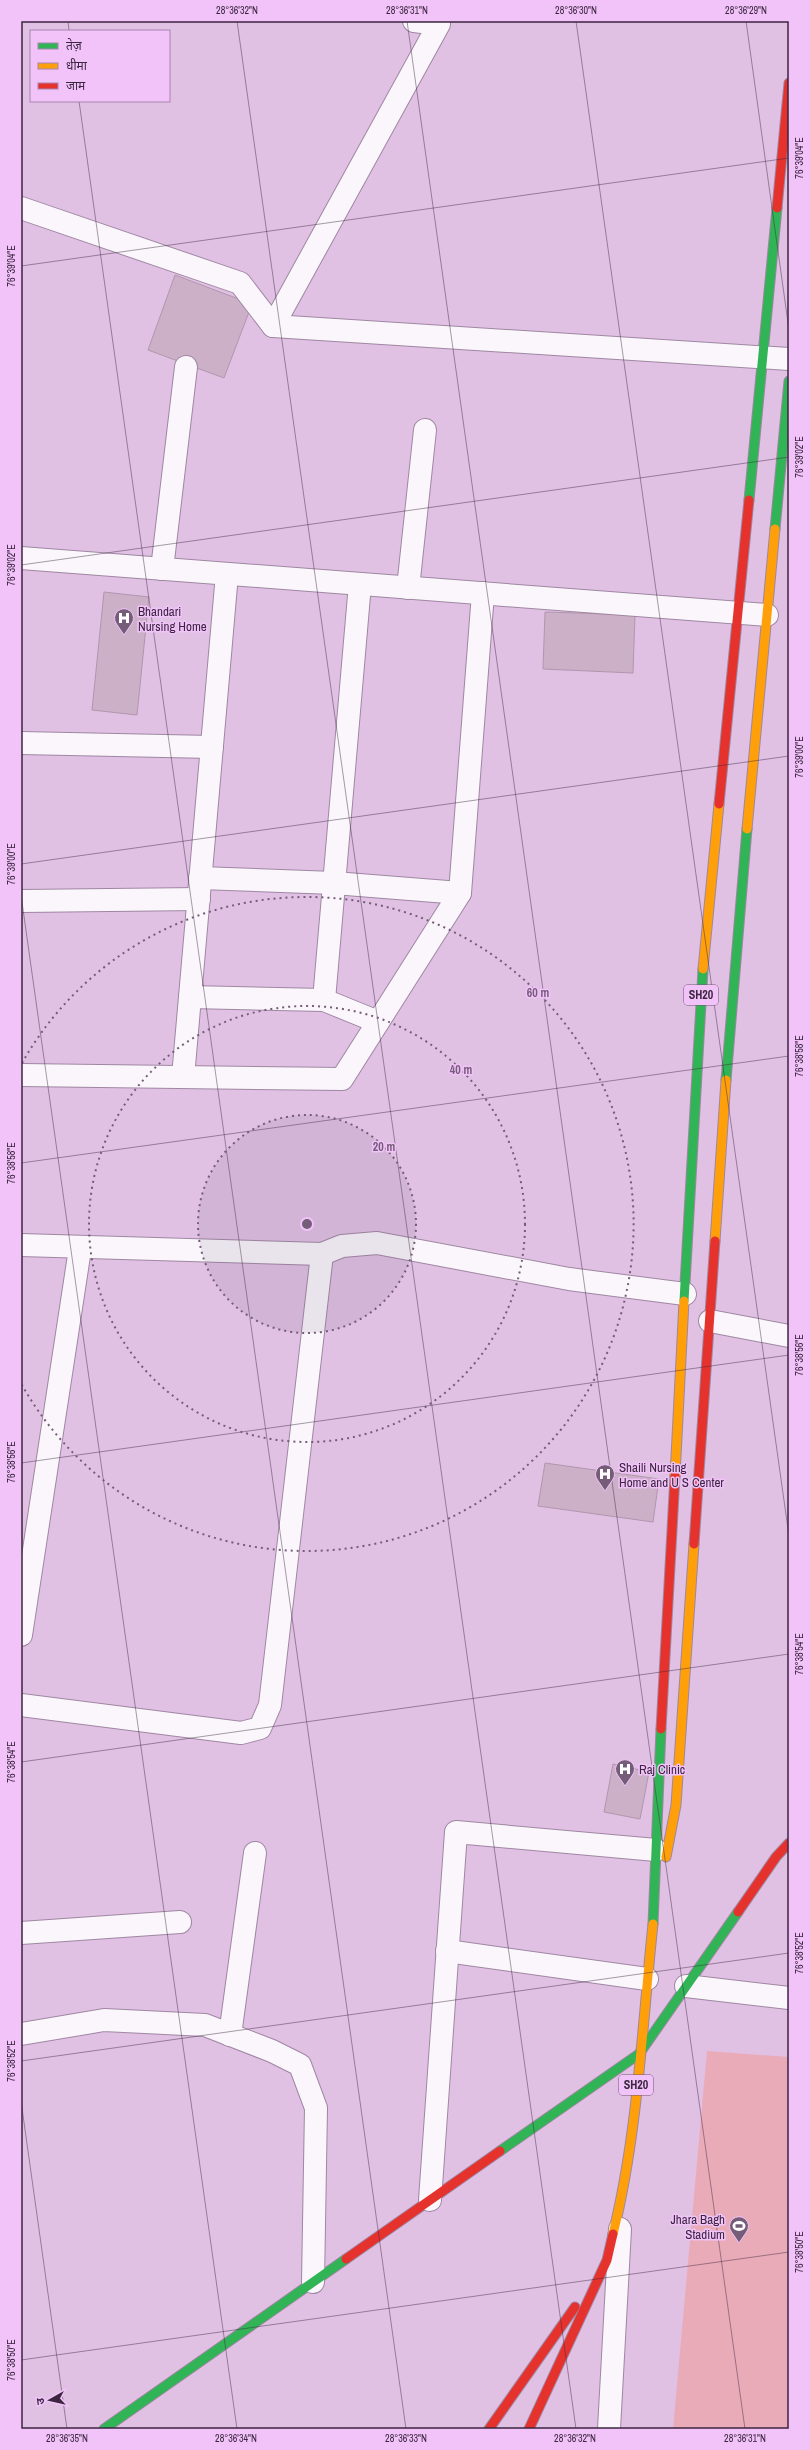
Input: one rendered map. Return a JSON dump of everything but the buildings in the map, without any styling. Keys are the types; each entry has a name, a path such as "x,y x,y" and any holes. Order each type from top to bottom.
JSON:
{"main road":[{"name":"SH20","path":"655,1909 656,1850 702,984 789,84"},
{"name":"SH20","path":"529,2429 607,2260 622,2198 655,1909 676,1806 733,982 789,381"},
{"path":"104,2429 639,2054 776,1857 789,1843"},
{"name":"SH20","path":"489,2429 607,2260"}],"street":[{"path":"273,326 439,24 414,21"},
{"path":"21,208 240,283 273,326 789,359"},
{"path":"162,569 186,367"},
{"path":"408,588 424,430"},
{"path":"21,558 767,615"},
{"path":"183,1077 227,574"},
{"path":"324,1000 360,584"},
{"path":"21,1075 342,1079 460,892 483,593"},
{"path":"21,743 212,747"},
{"path":"21,901 199,888 334,883 460,892"},
{"path":"190,997 324,1000 378,1022"},
{"path":"21,1246 80,1249 322,1254 342,1246 376,1244 569,1279 685,1294"},
{"path":"21,1635 80,1249"},
{"path":"21,1705 241,1733 260,1728 270,1705 322,1254"},
{"path":"710,1320 789,1336"},
{"path":"430,2200 456,1832 656,1850"},
{"path":"230,2035 255,1853"},
{"path":"21,1933 180,1922"},
{"path":"447,1951 647,1979"},
{"path":"686,1986 789,1998"},
{"path":"21,2034 104,2020 205,2025 272,2051 300,2065 316,2108 313,2282"},
{"path":"609,2429 622,2198"}],"shaded area":[{"name":"Jhara Bagh Stadium","path":"707,2051 789,2057 789,2429 673,2429"}],"traffic: fast":[{"path":"749,500 777,208"},
{"path":"775,529 789,381"},
{"path":"726,1080 747,829"},
{"path":"684,1301 703,969"},
{"path":"653,1924 661,1729"},
{"path":"500,2151 639,2054 738,1912"},
{"path":"104,2429 346,2259"}],"traffic: slow":[{"path":"747,829 775,529"},
{"path":"703,969 719,804"},
{"path":"715,1241 726,1080"},
{"path":"675,1476 684,1301"},
{"path":"666,1857 676,1805 694,1544"},
{"path":"613,2234 634,2119 653,1924"}],"traffic: jam":[{"path":"777,208 789,83"},
{"path":"719,804 749,500"},
{"path":"694,1544 715,1241"},
{"path":"661,1729 675,1476"},
{"path":"738,1912 776,1857 789,1843"},
{"path":"346,2259 500,2151"},
{"path":"529,2429 607,2260 613,2234"},
{"path":"489,2429 575,2307"}],"place":[{"name":"Bhandari Nursing Home","path":"124,635"},
{"name":"Shaili Nursing Home and U S Center","path":"605,1491"},
{"name":"Raj Clinic","path":"625,1786"},
{"name":"Jhara Bagh Stadium","path":"739,2243"}]}
